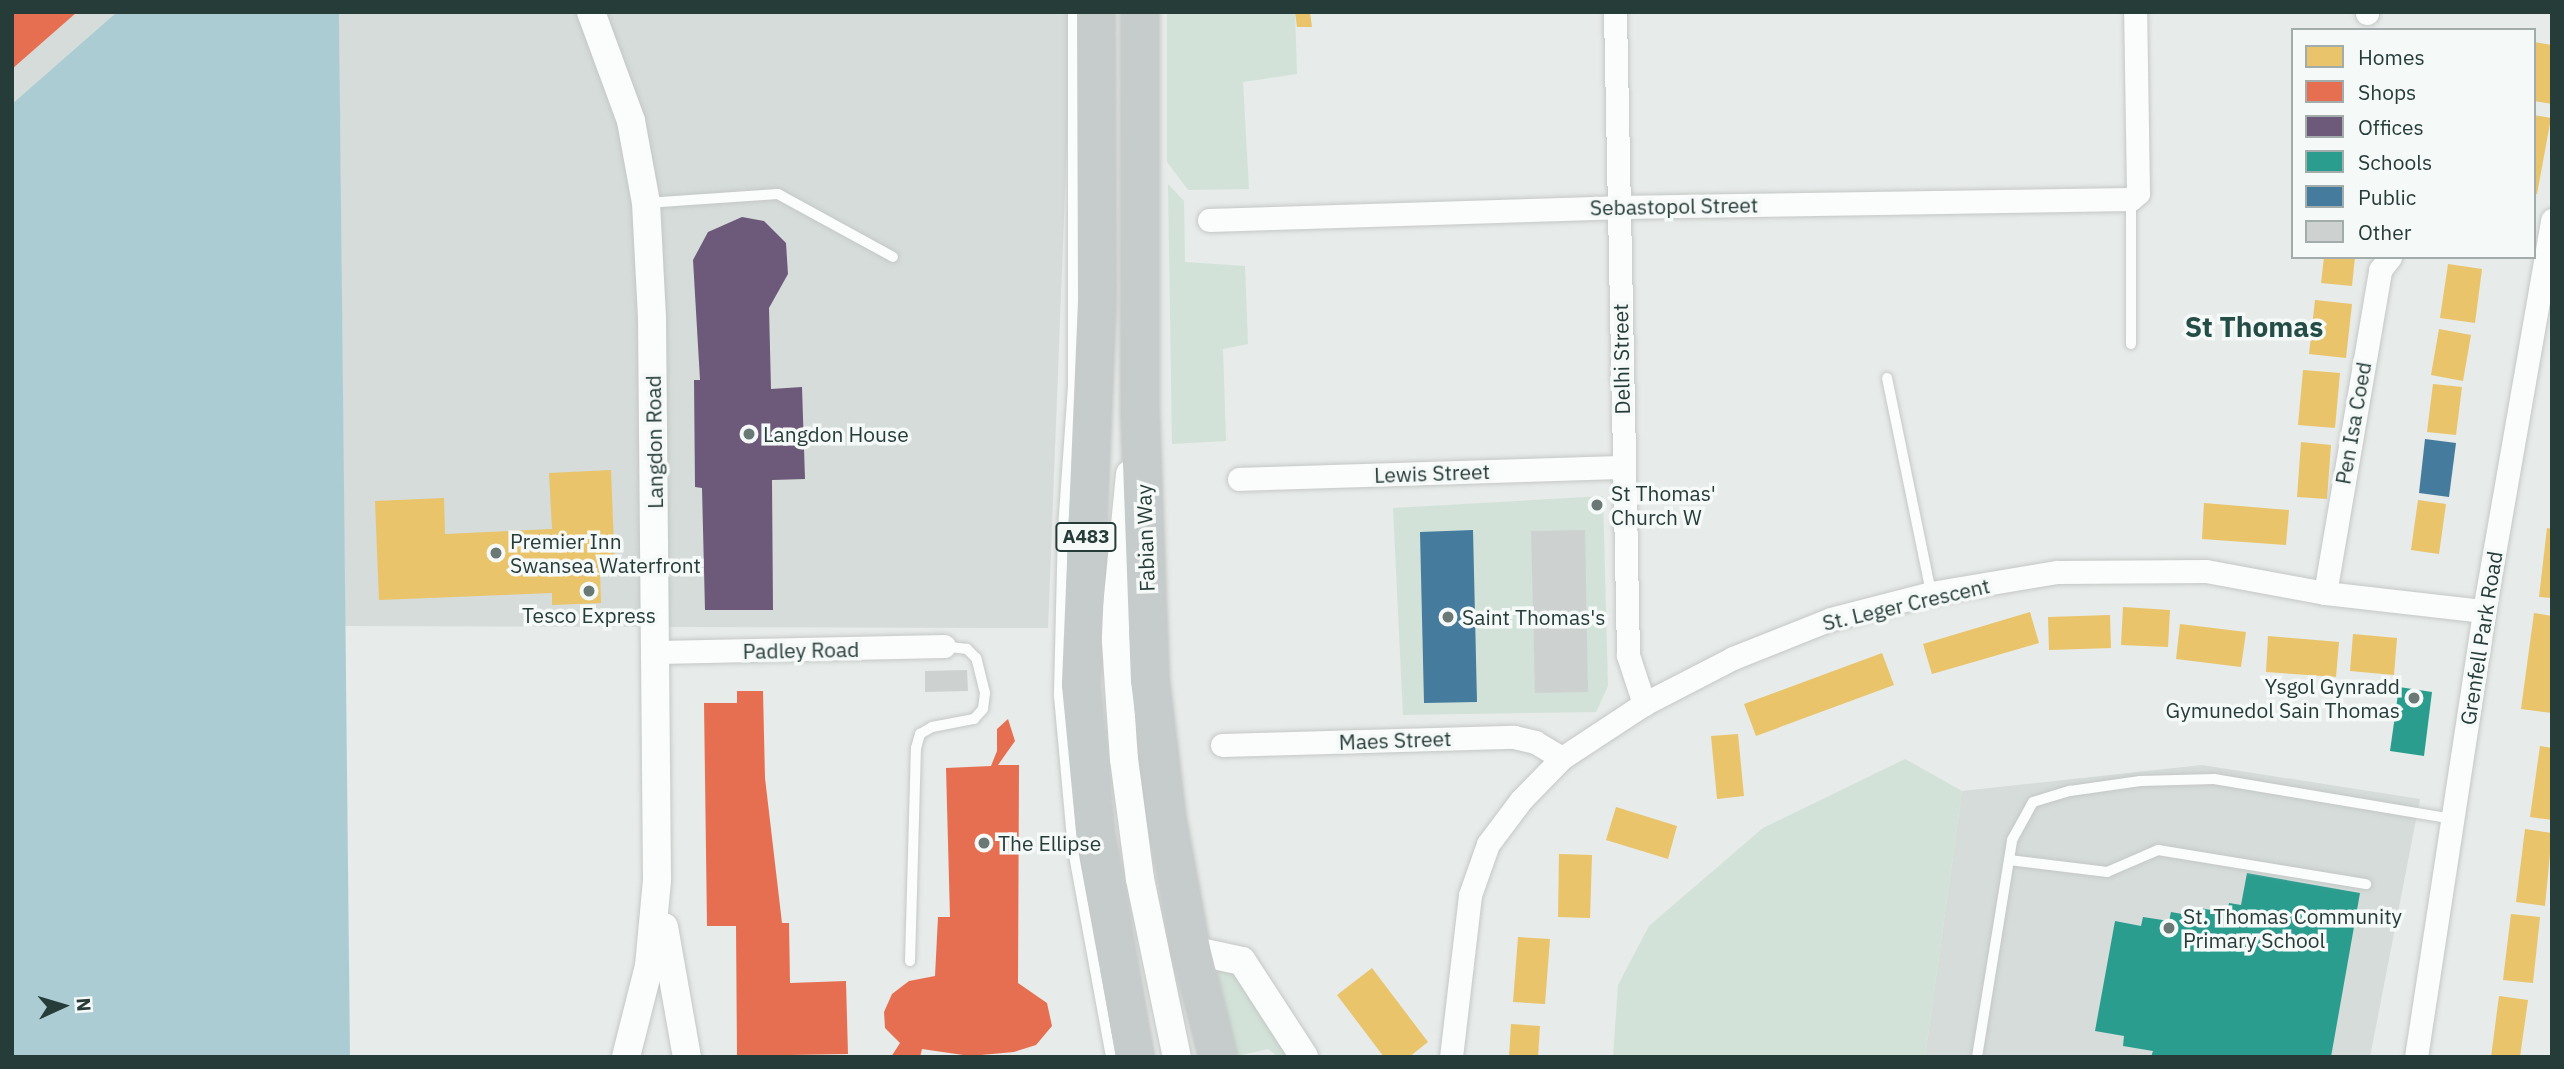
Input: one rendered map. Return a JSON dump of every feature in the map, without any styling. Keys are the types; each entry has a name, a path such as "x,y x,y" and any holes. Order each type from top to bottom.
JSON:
{"highway":[{"name":"A483","path":"1096,12 1097,301 1081,685 1097,844 1135,1057"},
{"name":"Fabian Way","path":"1140,12 1140,409 1150,680 1167,820 1191,950 1218,1057"}],"street":[{"name":"Langdon Road","path":"591,12 631,121 646,203 658,652 657,880 649,966 626,1057"},
{"name":"Delhi Street","path":"1615,12 1628,655 1644,704"},
{"path":"2135,12 2135,196"},
{"name":"Sebastopol Street","path":"1209,220 1618,207 2135,196"},
{"name":"Grenfell Park Road","path":"2416,1057 2540,255 2552,220"},
{"name":"Pen Isa Coed","path":"2325,593 2380,270 2388,259"},
{"path":"1140,409 1124,515 1115,628 1124,759 1140,879 1177,1057"},
{"name":"Lewis Street","path":"1239,479 1624,467"},
{"name":"St. Leger Crescent","path":"1451,1057 1469,895 1488,844 1521,800 1562,758 1644,704 1733,659 1831,619 1931,593 2057,572 2192,571 2325,593 2484,611"},
{"name":"Padley Road","path":"658,652 944,646"},
{"name":"Maes Street","path":"1222,745 1514,737 1535,742 1562,758"},
{"name":"Langdon Road","path":"657,880 687,1057"},
{"path":"1191,950 1241,961 1304,1057"}],"lane":[{"path":"1073,12 1073,386 1063,528 1059,696 1073,850 1111,1057"},
{"path":"646,203 779,194 893,257"},
{"path":"2131,344 2135,196"},
{"path":"1887,378 1931,593"},
{"path":"910,961 916,748 920,734 932,727 974,719 982,709 985,693 976,658 967,649 944,646"},
{"path":"1977,1057 2012,840 2033,802 2070,791 2140,781 2214,779 2454,819"},
{"path":"2009,860 2107,872 2158,850 2366,884"}],"shaded area":[{"path":"12,12 117,12 12,104"},
{"path":"339,12 1072,12 1048,628 345,626"},
{"path":"1167,12 1295,12 1297,74 1243,82 1249,189 1188,190 1167,162"},
{"path":"1168,184 1184,201 1185,262 1245,266 1248,344 1223,349 1226,441 1172,444"},
{"path":"1603,496 1608,686 1596,712 1403,715 1393,508"},
{"path":"1905,759 1962,791 1925,1057 1613,1057 1618,985 1649,926 1763,828"},
{"name":"St. Thomas Community Primary School","path":"2202,765 2420,799 2370,1057 1925,1057 1962,791"},
{"path":"1230,967 1292,1057 1278,1057 1268,1049 1237,1056 1216,978 1218,970"}],"water":[{"path":"117,12 339,12 350,1057 12,1057 12,104"}],"building: Homes":[{"path":"1295,12 1310,12 1312,27 1297,27"},
{"path":"2536,42 2552,45 2552,104 2536,101"},
{"path":"2536,115 2551,118 2536,194"},
{"path":"2324,259 2355,259 2352,286 2321,283"},
{"path":"2448,264 2482,269 2475,323 2440,318"},
{"path":"2315,300 2352,304 2346,358 2309,354"},
{"path":"2439,329 2471,335 2463,381 2431,375"},
{"path":"2303,370 2340,373 2335,428 2298,425"},
{"path":"2433,384 2462,387 2456,435 2427,432"},
{"path":"2301,442 2331,445 2327,499 2297,497"},
{"name":"Premier Inn Swansea Waterfront","path":"611,470 615,572 600,572 601,603 552,605 552,593 379,600 375,501 444,498 445,534 552,529 549,473"},
{"path":"2418,500 2446,504 2439,554 2411,550"},
{"path":"2204,503 2289,510 2286,545 2202,539"},
{"path":"2547,528 2552,529 2552,598 2539,597"},
{"path":"2123,607 2170,610 2168,647 2121,645"},
{"path":"2030,612 2039,643 1932,674 1923,644"},
{"path":"2534,613 2552,616 2552,713 2521,709"},
{"path":"2110,615 2111,648 2049,650 2048,617"},
{"path":"2180,624 2246,632 2241,667 2176,659"},
{"path":"2353,634 2397,638 2394,675 2350,671"},
{"path":"2268,636 2339,642 2336,677 2266,672"},
{"path":"1882,653 1894,685 1756,736 1744,704"},
{"path":"1738,734 1744,796 1717,799 1711,736"},
{"path":"2540,746 2552,748 2552,820 2530,817"},
{"path":"1616,807 1677,826 1668,859 1606,840"},
{"path":"2525,829 2552,833 2545,906 2516,902"},
{"path":"1559,854 1592,855 1590,918 1558,917"},
{"path":"2511,914 2540,917 2533,983 2503,980"},
{"path":"1518,937 1550,939 1545,1004 1513,1002"},
{"path":"1372,968 1428,1042 1409,1057 1384,1057 1337,995"},
{"path":"2499,996 2528,1000 2520,1057 2491,1057"},
{"path":"1511,1024 1540,1026 1538,1057 1509,1057"}],"building: Shops":[{"path":"12,12 77,12 12,69"},
{"path":"737,691 763,691 765,778 782,923 789,923 790,983 846,981 848,1054 737,1056 736,926 707,926 704,703 737,703"},
{"name":"The Ellipse","path":"1008,719 1015,741 998,765 1019,765 1018,983 1047,1003 1052,1026 1036,1045 1014,1052 970,1056 922,1049 920,1057 891,1057 900,1043 885,1028 884,1012 892,994 909,981 935,976 938,917 950,917 946,768 991,766 997,751 997,729"}],"building: Offices":[{"name":"Langdon House","path":"742,217 764,221 786,243 788,274 769,308 771,389 802,387 805,479 772,480 773,610 705,610 702,488 695,487 694,380 700,380 693,260 708,232"}],"building: Schools":[{"path":"2399,687 2432,692 2424,756 2390,751"},
{"path":"2247,873 2360,893 2331,1057 2151,1057 2153,1051 2123,1046 2124,1036 2095,1031 2115,921 2141,926 2143,917 2169,921 2171,912 2199,917 2200,908 2227,913 2229,903 2241,905"}],"building: Public":[{"path":"2425,439 2456,443 2449,497 2419,493"},
{"name":"Saint Thomas's","path":"1473,530 1477,702 1424,703 1420,532"}],"building: Other":[{"path":"1585,530 1588,692 1535,693 1531,531"},
{"path":"967,670 968,691 925,692 925,671"}],"place":[{"name":"Langdon House","path":"749,434"},
{"name":"St Thomas' Church W","path":"1597,505"},
{"name":"Premier Inn Swansea Waterfront","path":"496,553"},
{"name":"Tesco Express","path":"589,591"},
{"name":"Saint Thomas's","path":"1448,617"},
{"name":"Ysgol Gynradd Gymunedol Sain Thomas","path":"2414,698"},
{"name":"The Ellipse","path":"984,843"},
{"name":"St. Thomas Community Primary School","path":"2169,928"}],"district":[{"name":"St Thomas","path":"2254,327"}]}
